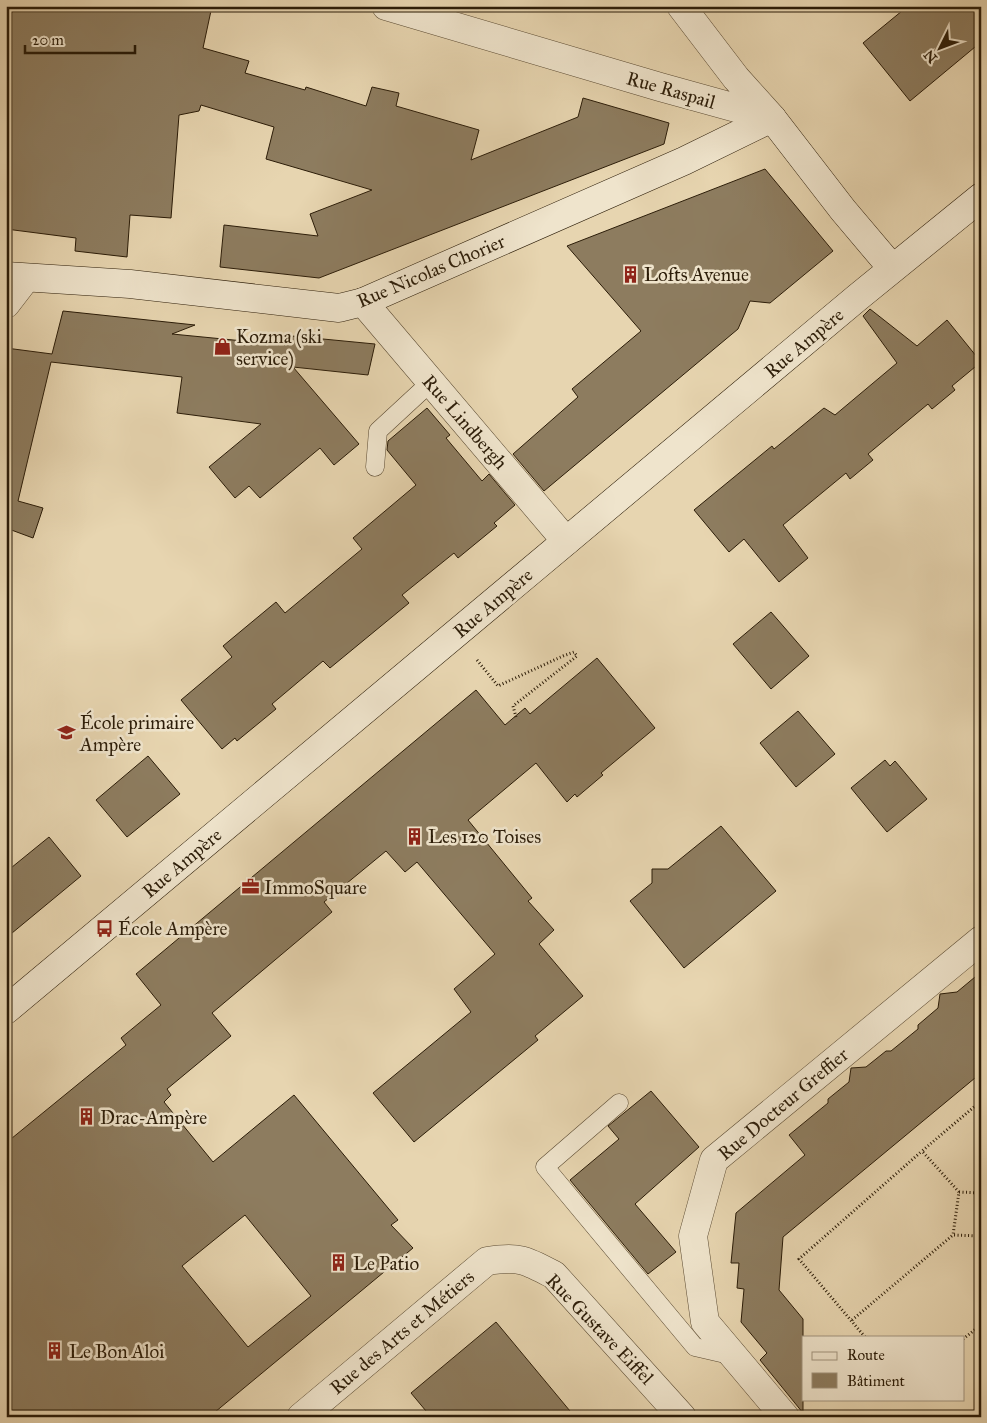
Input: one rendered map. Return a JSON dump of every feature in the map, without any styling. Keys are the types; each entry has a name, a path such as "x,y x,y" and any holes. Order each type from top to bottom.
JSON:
{"street":[{"name":"Rue Raspail","path":"386,6 772,118"},
{"path":"681,6 736,78 772,118 843,210 892,268"},
{"name":"Rue Nicolas Chorier","path":"16,277 130,284 339,308 363,302 684,161 772,118"},
{"name":"Rue Ampère","path":"6,1010 892,268 978,204"},
{"path":"6,304 16,277"},
{"name":"Rue Lindbergh","path":"363,302 566,541"},
{"name":"Rue Docteur Greffier","path":"785,1417 706,1322 693,1236 714,1160 981,940"},
{"name":"Rue des Arts et Métiers","path":"301,1417 487,1260 507,1258"},
{"name":"Rue Gustave Eiffel","path":"507,1258 528,1261 554,1275 682,1417"}],"lane":[{"path":"374,467 378,431 431,382"},
{"path":"619,1102 545,1167 695,1346 734,1356"}],"path":[{"path":"456,634 498,686 563,656 574,652 577,656 513,706 516,717"},
{"path":"864,1336 799,1259 981,1101"},
{"path":"922,1151 960,1192 981,1193"},
{"path":"851,1320 953,1235 960,1192"},
{"path":"953,1235 981,1236"},
{"path":"964,1338 981,1325"}],"building":[{"path":"6,6 212,6 203,48 249,61 245,73 305,90 306,87 366,106 372,87 399,93 396,106 479,130 471,160 578,117 583,98 669,123 664,144 319,278 220,267 224,225 318,236 310,214 372,190 266,159 274,127 201,105 199,111 179,115 171,218 130,215 127,257 75,251 76,238 6,229"},
{"path":"908,6 981,6 981,42 910,101 863,43"},
{"name":"Lofts Avenue","path":"765,169 833,251 770,303 750,301 738,329 544,491 513,454 578,397 572,389 641,331 567,246"},
{"path":"870,309 917,346 947,320 981,362 952,386 955,390 932,409 928,404 868,454 873,460 850,479 846,473 783,525 808,558 779,582 744,539 729,552 694,510 772,446 774,449 824,408 835,415 897,363 863,316"},
{"path":"63,311 195,325 172,334 264,343 271,334 375,344 368,375 293,367 359,444 334,465 320,448 260,498 249,486 235,498 209,467 261,424 177,413 182,377 51,362 18,501 43,508 33,538 6,528 6,348 52,354"},
{"path":"427,408 450,435 446,438 482,481 489,474 515,505 494,523 497,526 458,558 454,553 402,595 409,603 330,668 323,661 272,704 276,709 237,741 235,738 222,749 181,700 232,657 223,646 276,602 285,613 362,549 353,538 416,485 387,450 388,441"},
{"path":"771,612 809,656 771,689 733,644"},
{"path":"597,658 655,728 601,773 603,775 577,797 575,794 567,802 536,763 468,820 532,898 528,901 554,930 539,944 583,996 535,1036 538,1040 414,1142 373,1093 471,1012 454,989 495,954 417,862 405,872 386,851 324,902 332,912 212,1013 231,1036 167,1089 171,1095 164,1102 213,1162 294,1095 398,1220 391,1225 413,1248 209,1417 6,1417 6,1143 126,1045 121,1038 161,1005 136,974 476,690 505,725 525,708 530,714","holes":["245,1215 311,1296 248,1347 182,1266"]},
{"path":"798,711 835,754 796,787 760,743"},
{"path":"148,756 180,794 127,837 96,800"},
{"path":"885,760 890,766 895,761 927,799 887,832 851,788"},
{"path":"721,826 776,891 684,968 630,901 652,883 652,869 668,869"},
{"path":"49,837 81,876 6,938 6,872"},
{"path":"981,972 981,1073 783,1237 779,1290 803,1319 803,1413 760,1360 767,1353 741,1322 744,1289 737,1288 739,1263 731,1263 736,1213 805,1155 789,1135 828,1103 828,1099 849,1082 851,1068 866,1067 886,1051 891,1051 918,1029 918,1025 938,1008 940,994 957,992"},
{"path":"651,1091 699,1147 635,1204 676,1252 648,1274 570,1180 619,1139 608,1126"},
{"path":"496,1322 575,1417 431,1417 411,1393"}],"place":[{"name":"Lofts Avenue","path":"630,274"},
{"name":"Kozma (ski service)","path":"222,347"},
{"name":"École primaire Ampère","path":"66,733"},
{"name":"Les 120 Toises","path":"414,836"},
{"name":"ImmoSquare","path":"250,887"},
{"name":"École Ampère","path":"104,928"},
{"name":"Drac-Ampère","path":"86,1117"},
{"name":"Le Patio","path":"339,1263"},
{"name":"Le Bon Aloi","path":"55,1351"}]}
